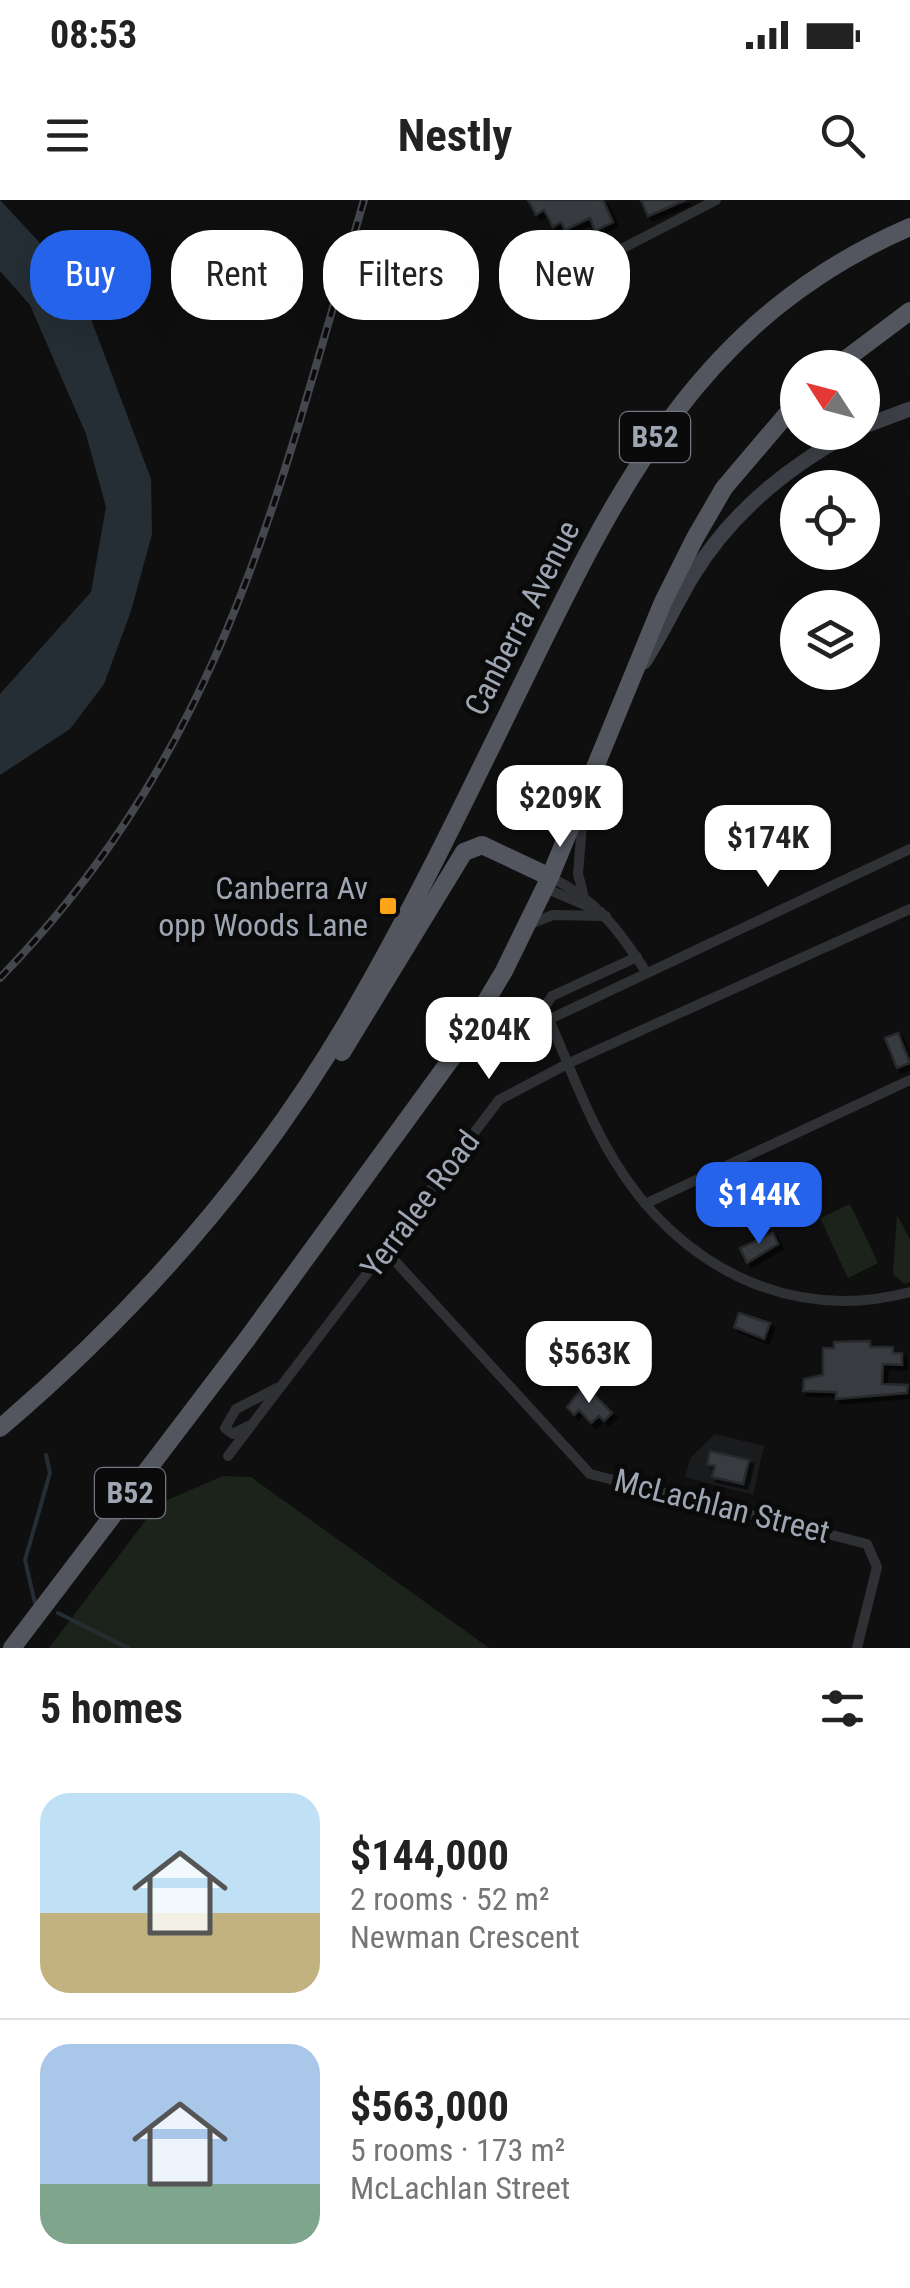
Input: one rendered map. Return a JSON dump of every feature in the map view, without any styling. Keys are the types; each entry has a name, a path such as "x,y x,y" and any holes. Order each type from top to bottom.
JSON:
{"highway":[{"name":"Canberra Avenue","path":"0,1428 136,1302 256,1163 355,1010 601,526 659,431 695,385 756,324 872,243 910,223"},
{"path":"858,350 910,311"},
{"name":"B52","path":"12,1648 411,1119 493,992 548,882 663,602 695,538 724,488 780,422"},
{"path":"456,814 470,847 548,882"},
{"path":"256,1163 344,1050 458,860 470,847"}],"main road":[{"path":"880,420 910,409"},
{"path":"637,673 695,572 720,538 779,478 823,450"}],"street":[{"path":"630,244 716,200"},
{"path":"583,893 578,874 585,796"},
{"path":"550,1019 910,848"},
{"path":"548,882 583,893 605,915 646,972"},
{"path":"548,882 605,915"},
{"name":"Yerralee Road","path":"228,1456 499,1100 569,1063 910,909"},
{"path":"528,926 553,915 605,915"},
{"path":"636,957 550,998 544,1008 611,1156 645,1204 698,1254 772,1293 805,1300 864,1302 910,1292"},
{"path":"645,1204 910,1080"},
{"name":"McLachlan Street","path":"385,1250 590,1474 867,1544 877,1567 857,1648"},
{"name":"Yerralee Road","path":"253,1423 233,1434 225,1428 236,1408 284,1382"}],"shaded area":[{"path":"0,200 30,232 30,305 0,271"},
{"path":"37,320 91,320 151,479 152,534 131,611 104,684 70,729 0,775 0,694 91,592 106,507 86,434"},
{"path":"850,1204 878,1263 848,1278 820,1218"},
{"path":"897,1215 910,1239 910,1282 905,1284 893,1274"},
{"path":"715,1434 764,1446 753,1495 685,1477 691,1457"},
{"path":"223,1476 251,1477 489,1648 49,1648 158,1504"}],"building":[{"path":"528,200 603,200 613,222 595,230 590,218 565,230 561,222 553,227 544,210 536,215"},
{"path":"641,200 686,200 648,216"},
{"path":"898,1033 910,1063 897,1068 885,1038"},
{"path":"773,1233 778,1244 747,1263 740,1248"},
{"path":"739,1313 770,1323 764,1339 734,1327"},
{"path":"870,1341 870,1347 893,1347 893,1353 902,1353 902,1365 883,1364 882,1384 908,1385 907,1393 836,1399 836,1392 803,1391 804,1379 823,1375 823,1348 834,1348 834,1342"},
{"path":"585,1385 612,1413 604,1421 599,1416 591,1423 579,1410 574,1415 567,1407"},
{"path":"710,1451 749,1460 743,1484 712,1477 715,1466 707,1464"}],"waterway":[{"path":"35,1603 25,1560 50,1473 46,1455"},
{"path":"58,1613 128,1648"}],"railway":[{"path":"0,978 76,891 139,801 191,709 270,516 364,200"}],"place":[{"name":"Canberra Av opp Woods Lane","path":"388,906"}]}
